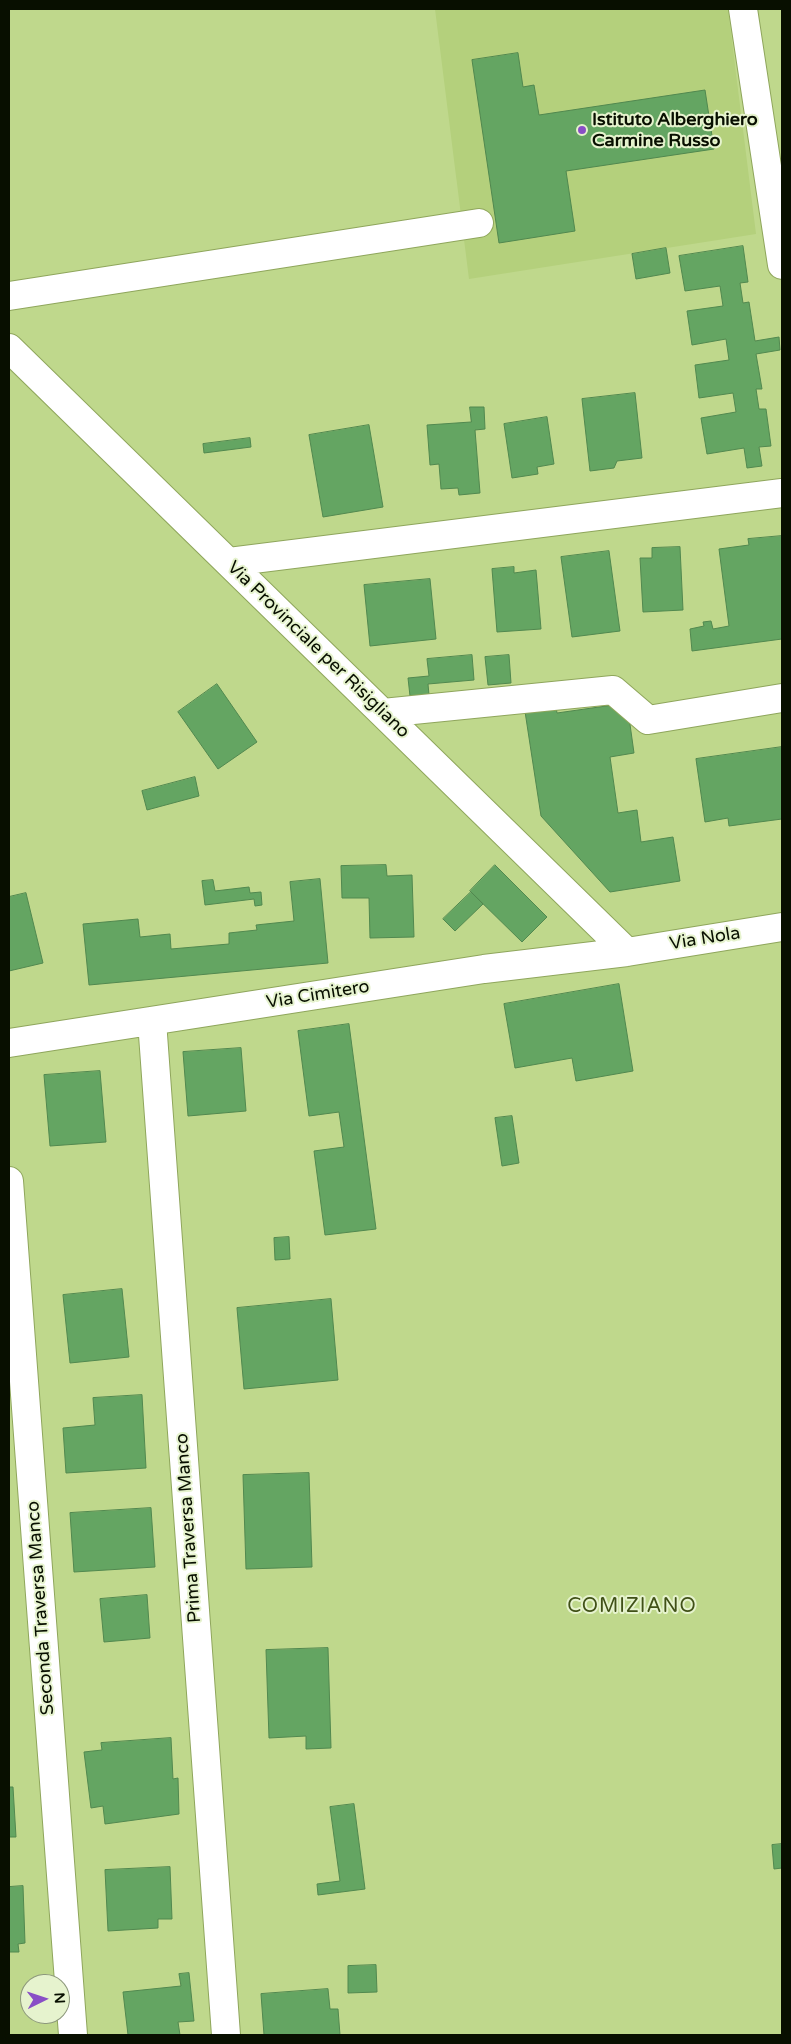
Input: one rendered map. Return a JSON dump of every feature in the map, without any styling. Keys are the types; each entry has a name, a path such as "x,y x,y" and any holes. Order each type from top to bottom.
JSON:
{"street":[{"path":"743,9 782,265"},
{"path":"9,296 479,223"},
{"name":"Via Provinciale per Risigliano","path":"9,348 627,952"},
{"path":"229,562 782,493"},
{"path":"383,713 613,690 648,720 782,698"},
{"name":"Via Nola","path":"627,952 782,927"},
{"name":"Via Cimitero","path":"9,1043 484,969 627,952"},
{"name":"Prima Traversa Manco","path":"152,1021 226,2035"},
{"name":"Seconda Traversa Manco","path":"9,1182 73,2035"}],"shaded area":[{"path":"435,9 728,9 756,234 469,279"}],"building":[{"path":"518,53 523,87 534,85 539,115 705,90 714,149 566,171 575,231 499,243 472,60"},
{"path":"743,246 748,282 740,283 743,303 749,302 755,341 779,337 780,350 756,354 762,389 756,389 759,409 766,409 771,446 759,447 762,466 747,468 744,448 707,454 701,418 736,412 733,393 699,398 695,365 729,360 726,339 692,345 687,311 723,306 720,286 685,291 679,256"},
{"path":"666,248 670,273 636,279 632,254"},
{"path":"635,393 642,458 617,461 614,468 590,471 582,399"},
{"path":"470,407 484,407 485,429 475,430 480,493 459,495 458,488 441,489 439,464 430,465 427,425 471,422"},
{"path":"547,417 554,464 537,467 538,474 512,478 504,424"},
{"path":"369,425 383,507 323,517 309,435"},
{"path":"250,438 251,447 204,453 203,444"},
{"path":"782,536 782,639 692,651 690,629 704,626 703,622 711,621 713,629 729,626 719,549 749,545 748,539"},
{"path":"680,547 683,610 643,612 640,558 652,558 652,548"},
{"path":"609,551 620,631 572,637 561,557"},
{"path":"514,567 514,573 536,570 541,629 497,632 492,569"},
{"path":"430,579 436,639 370,646 364,585"},
{"path":"472,655 474,680 428,684 429,695 410,696 408,678 429,676 427,659"},
{"path":"509,655 511,683 488,685 485,657"},
{"path":"217,684 257,742 218,769 178,712"},
{"path":"555,700 557,713 627,703 634,753 610,757 618,813 637,810 641,842 673,837 680,881 610,892 541,816 524,705"},
{"path":"782,747 782,819 729,826 728,818 705,822 696,759"},
{"path":"195,777 199,796 147,810 142,791"},
{"path":"386,865 387,876 412,875 414,937 370,938 369,898 342,898 341,866"},
{"path":"495,865 547,917 522,942 470,891"},
{"path":"320,879 328,963 89,985 83,924 138,919 140,937 170,934 171,949 229,944 229,933 257,930 256,925 294,921 290,882"},
{"path":"213,880 215,891 249,887 250,893 261,892 262,905 255,906 254,899 205,905 202,881"},
{"path":"471,892 483,904 455,931 443,919"},
{"path":"26,893 43,963 9,971 9,897"},
{"path":"619,984 633,1071 576,1081 572,1058 515,1068 504,1004"},
{"path":"349,1024 376,1229 325,1235 314,1151 344,1147 339,1112 309,1116 298,1031"},
{"path":"241,1048 246,1111 188,1116 183,1052"},
{"path":"100,1071 106,1142 50,1146 44,1075"},
{"path":"512,1116 519,1163 502,1166 495,1118"},
{"path":"289,1237 290,1259 275,1260 274,1238"},
{"path":"122,1289 129,1357 70,1363 63,1295"},
{"path":"331,1299 338,1380 244,1389 237,1308"},
{"path":"142,1395 146,1468 66,1473 63,1428 95,1425 93,1398"},
{"path":"309,1473 312,1567 246,1569 243,1475"},
{"path":"151,1508 155,1567 74,1572 70,1513"},
{"path":"147,1595 150,1638 104,1642 100,1599"},
{"path":"328,1648 331,1748 306,1749 306,1736 269,1738 266,1650"},
{"path":"171,1738 173,1779 178,1778 179,1814 105,1824 103,1806 91,1808 84,1752 102,1750 101,1743"},
{"path":"9,1787 13,1787 16,1837 9,1837"},
{"path":"354,1804 365,1889 318,1895 317,1884 340,1881 330,1807"},
{"path":"782,1844 782,1868 774,1869 772,1845"},
{"path":"170,1867 172,1919 158,1919 158,1928 108,1931 105,1870"},
{"path":"23,1886 25,1943 18,1944 19,1952 9,1952 9,1887"},
{"path":"376,1965 377,1992 348,1993 348,1966"},
{"path":"189,1973 194,2021 178,2022 180,2035 128,2035 123,1992 181,1986 179,1974"},
{"path":"328,1989 330,2009 338,2009 340,2035 264,2035 261,1994"}],"place":[{"name":"Istituto Alberghiero Carmine Russo","path":"582,130"}],"district":[{"name":"COMIZIANO","path":"632,1607"}]}
